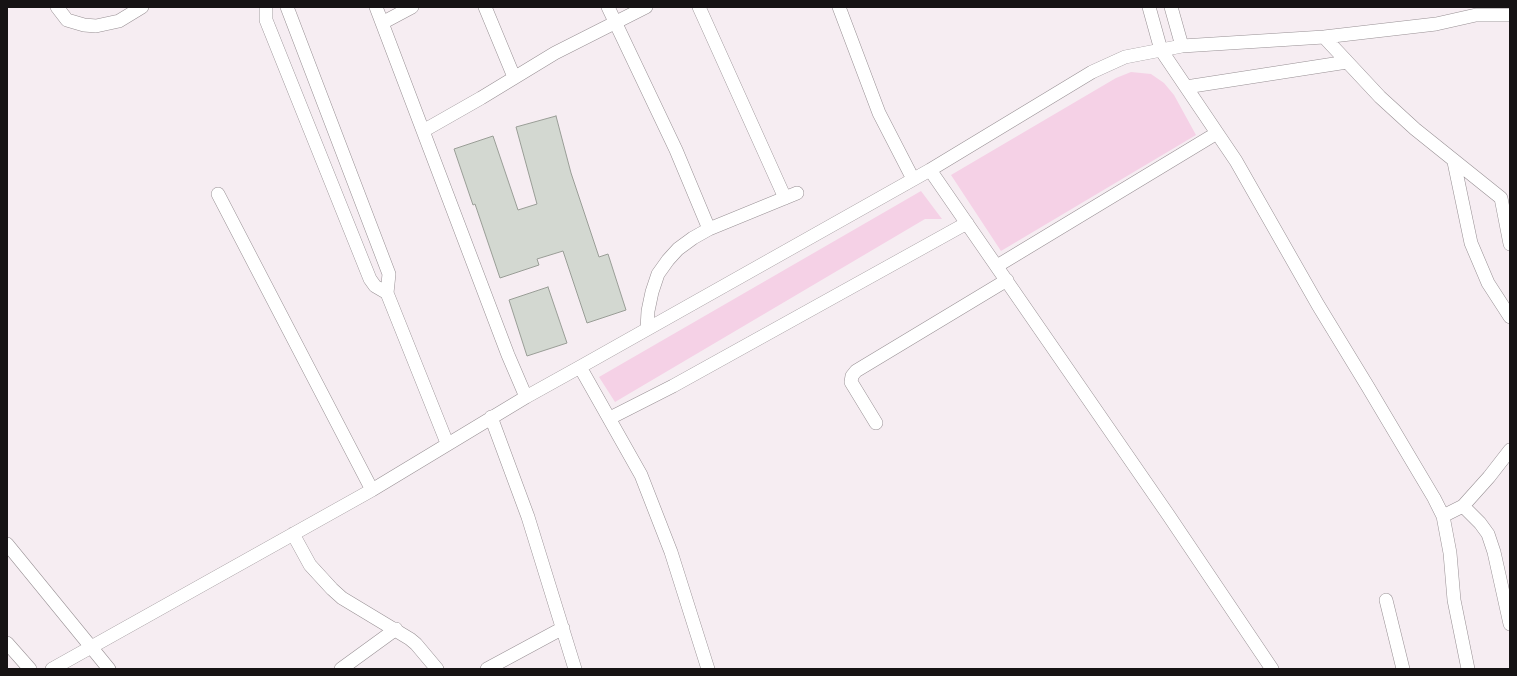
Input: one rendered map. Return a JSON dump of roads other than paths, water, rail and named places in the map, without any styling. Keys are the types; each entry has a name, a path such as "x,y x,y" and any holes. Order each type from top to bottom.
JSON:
{"street":[{"path":"57,7 67,20 84,25 96,26 119,21 142,7"},
{"path":"266,7 266,20 370,279 374,286 387,293"},
{"path":"287,7 389,274 387,293 447,443"},
{"path":"376,7 508,355 526,396"},
{"path":"382,23 412,7"},
{"path":"485,7 514,77"},
{"path":"608,7 676,150 709,229"},
{"path":"423,131 555,53 646,7"},
{"path":"647,329 648,312 652,292 658,274 678,249 709,229 791,196 699,7"},
{"path":"839,7 879,112 913,179"},
{"path":"1149,7 1161,50 1236,161 1318,305 1434,498 1443,516 1450,553 1454,600 1468,669"},
{"path":"1171,7 1182,46"},
{"path":"52,669 372,490 526,396 580,368 930,170 1092,72 1125,57 1182,46 1324,37 1436,24 1469,11 1510,15"},
{"path":"1324,37 1385,101 1415,129 1454,162 1501,198 1510,244"},
{"path":"1186,87 1347,62"},
{"path":"997,266 1217,133"},
{"path":"1454,162 1471,243 1488,283 1510,317"},
{"path":"930,170 1165,509 1272,669"},
{"path":"218,194 372,490"},
{"path":"610,418 673,386 967,223"},
{"path":"876,423 851,382 852,376 856,371 1007,280"},
{"path":"580,368 642,475 655,506 671,552 708,669"},
{"path":"491,418 528,517 575,669"},
{"path":"1443,516 1463,506 1489,477 1510,450"},
{"path":"1463,506 1480,523 1488,534 1494,552 1510,624"},
{"path":"292,534 310,565 332,589 342,598 396,629 416,644 437,669"},
{"path":"7,544 109,669"},
{"path":"1386,600 1403,669"},
{"path":"487,669 563,628"},
{"path":"341,669 396,629"},
{"path":"7,643 30,669"}]}
